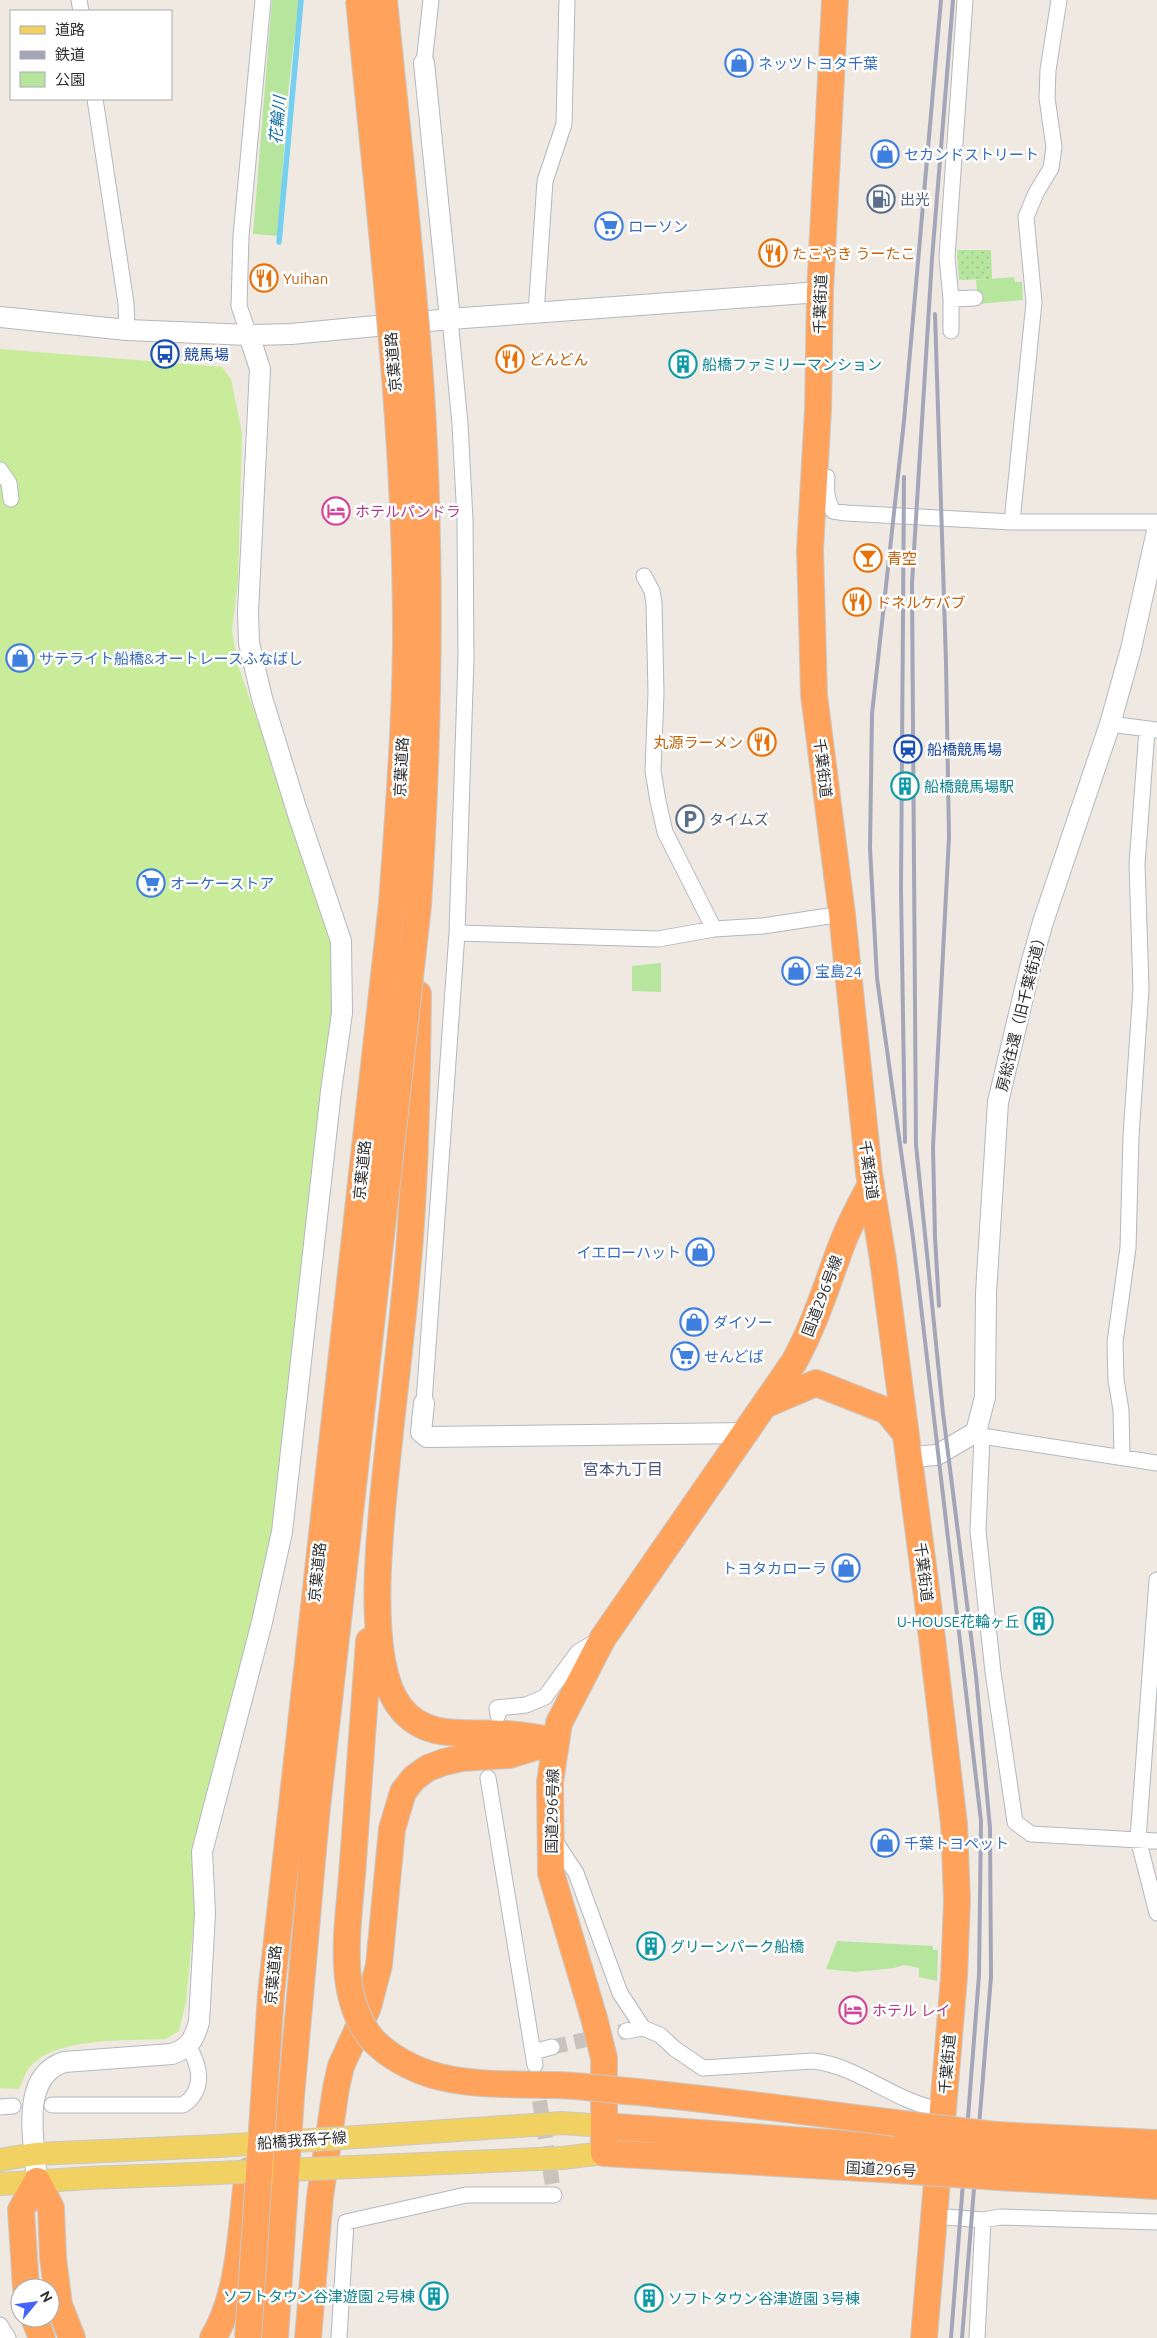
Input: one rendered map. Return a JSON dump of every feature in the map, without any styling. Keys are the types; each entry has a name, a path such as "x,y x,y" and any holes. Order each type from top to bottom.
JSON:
{"highway":[{"name":"京葉道路","path":"248,2338 271,1994 392,903 400,777 406,644 396,392 359,0"},
{"name":"京葉道路","path":"275,2338 291,2097 316,1817 418,906 427,766 429,642 421,391 408,236 384,0"},
{"name":"千葉街道","path":"835,0 820,292 818,410 810,549 813,677 842,914 871,1184 883,1260 907,1445 954,1834 957,1900 954,1977 924,2338"},
{"path":"418,906 417,1117 410,1239 379,1556 367,1653 352,1875 348,1964 351,1992 357,2015 373,2040 393,2056 415,2069 464,2081 506,2085 559,2085 698,2098 885,2123 997,2155 1157,2144"},
{"name":"国道296号線","path":"604,2153 604,2058 592,2010 551,1873 549,1833 550,1782 559,1723 603,1638 665,1545 767,1404 807,1339 824,1298 842,1242 871,1184"},
{"path":"767,1404 816,1383 887,1412 907,1445"},
{"path":"379,1556 378,1617 383,1671 390,1692 400,1708 414,1721 431,1729 449,1733 507,1734 556,1741"},
{"path":"308,2338 320,2197 336,2088 341,2066 368,2007 375,1986 379,1965 392,1829 403,1792 414,1778 428,1768 444,1762 462,1758 509,1755 556,1741"},
{"path":"213,2338 224,2318 231,2294 271,1994"},
{"name":"国道296号","path":"605,2126 899,2159"},
{"name":"国道296号","path":"604,2153 899,2159 997,2155 1157,2162"},
{"name":"国道296号","path":"997,2155 1157,2186"},
{"path":"25,2278 21,2210 37,2181"},
{"path":"37,2181 51,2208 53,2258 59,2305 72,2338"}],"main road":[{"name":"船橋我孫子線","path":"0,2160 35,2154 218,2146 562,2123 605,2126"},
{"name":"船橋我孫子線","path":"0,2184 562,2158 604,2153"}],"street":[{"path":"37,2181 32,2111 36,2085 42,2076 54,2065 74,2060 172,2054 188,2046 194,2039 197,2031 202,1997 205,1913 202,1852 262,1622 282,1532 331,1091 342,1013 341,941 275,742 262,698 249,642 248,612 260,369 239,306 240,236 263,0"},
{"path":"431,0 424,63 450,320 465,520 466,667 457,933 421,1432 428,1437 746,1433"},
{"path":"536,313 545,181 564,124 567,0"},
{"path":"951,331 951,298 946,257 965,0"},
{"path":"1012,522 1034,302 1026,217 1036,193 1051,168 1054,147 1047,98 1048,70 1059,0"},
{"path":"95,100 126,303 127,330"},
{"path":"0,317 127,330 249,335 291,334 536,313 820,292"},
{"path":"951,298 975,298"},
{"path":"818,410 829,422 826,495 833,511 1012,522 1157,522"},
{"path":"0,470 10,484 11,499"},
{"name":"房総往還（旧千葉街道）","path":"979,1434 985,1397 986,1293 998,1102 1043,922 1110,724 1133,640 1157,531"},
{"path":"644,576 652,591 654,603 656,693 653,771 658,801 665,832 714,929"},
{"path":"1110,724 1152,730 1137,864 1141,989 1131,1136 1128,1248 1115,1342 1116,1380 1121,1410 1122,1456"},
{"path":"457,933 658,939 714,929 763,926 842,914"},
{"path":"907,1445 937,1455 979,1434 1157,1463"},
{"path":"979,1434 978,1531 993,1672 1015,1822 1031,1834 1157,1841"},
{"path":"1157,1580 1138,1839 1157,1913"},
{"path":"498,1715 497,1708 526,1705 545,1697 578,1652 603,1638"},
{"path":"488,1778 534,2058 552,2047"},
{"path":"549,1833 576,1873 620,1993 643,2028 660,2035 675,2049 703,2068 813,2060 831,2063 906,2100 943,2110"},
{"path":"626,2032 643,2028"},
{"path":"52,2105 184,2105 195,2096 198,2079 198,2061 188,2046"},
{"path":"339,2338 346,2222 466,2195 554,2195"},
{"path":"934,2216 983,2220 1000,2217 1157,2222"},
{"path":"977,2338 983,2220"},
{"path":"0,2325 8,2338"}],"green space":[{"path":"272,0 299,0 288,93 278,236 253,234"},
{"path":"957,250 991,250 992,279 959,280"},
{"path":"1014,277 1015,282 1022,282 1023,300 978,304 976,280"},
{"path":"0,349 222,367 231,379 242,433 238,581 232,630 237,662 326,917 333,947 336,992 302,1261 280,1494 196,1899 186,2002 179,2031 166,2039 91,2043 71,2046 53,2052 38,2060 27,2071 19,2089 0,2088"},
{"path":"661,963 661,992 632,991 632,966"},
{"path":"837,1941 933,1946 933,1950 938,1950 937,1981 919,1977 919,1968 904,1965 894,1968 855,1972 826,1969"}],"waterway":[{"name":"花輪川","path":"279,242 301,0"}],"tunnel":[{"path":"552,2047 626,2031"},
{"path":"536,2078 554,2195"}],"railway":[{"path":"941,0 904,421 872,714 870,848 877,978 913,1238 981,1821 979,1975 951,2338"},
{"path":"953,0 932,259 912,583 916,1145 943,1413 976,1676 990,1828 991,1977 962,2338"},
{"path":"935,314 946,662 949,837 933,1147 939,1306"},
{"path":"904,477 901,890 905,1142"}],"place":[{"name":"ネッツトヨタ千葉","path":"739,63"},
{"name":"セカンドストリート","path":"885,154"},
{"name":"出光","path":"881,199"},
{"name":"ローソン","path":"609,226"},
{"name":"たこやき うーたこ","path":"773,253"},
{"name":"Yuihan","path":"264,278"},
{"name":"競馬場","path":"165,354"},
{"name":"どんどん","path":"510,359"},
{"name":"船橋ファミリーマンション","path":"683,364"},
{"name":"ホテルパンドラ","path":"336,511"},
{"name":"青空","path":"868,558"},
{"name":"ドネルケバブ","path":"857,602"},
{"name":"サテライト船橋&オートレースふなばし","path":"20,658"},
{"name":"丸源ラーメン","path":"762,742"},
{"name":"船橋競馬場","path":"908,749"},
{"name":"船橋競馬場駅","path":"905,786"},
{"name":"タイムズ","path":"690,819"},
{"name":"オーケーストア","path":"151,883"},
{"name":"宝島24","path":"796,971"},
{"name":"イエローハット","path":"700,1252"},
{"name":"ダイソー","path":"694,1322"},
{"name":"せんどば","path":"685,1356"},
{"name":"トヨタカローラ","path":"846,1568"},
{"name":"U-HOUSE花輪ヶ丘","path":"1039,1621"},
{"name":"千葉トヨペット","path":"885,1843"},
{"name":"グリーンパーク船橋","path":"651,1946"},
{"name":"ホテル レイ","path":"853,2010"},
{"name":"ソフトタウン谷津遊園 2号棟","path":"434,2296"},
{"name":"ソフトタウン谷津遊園 3号棟","path":"649,2298"}],"district":[{"name":"宮本九丁目","path":"623,1469"}]}
